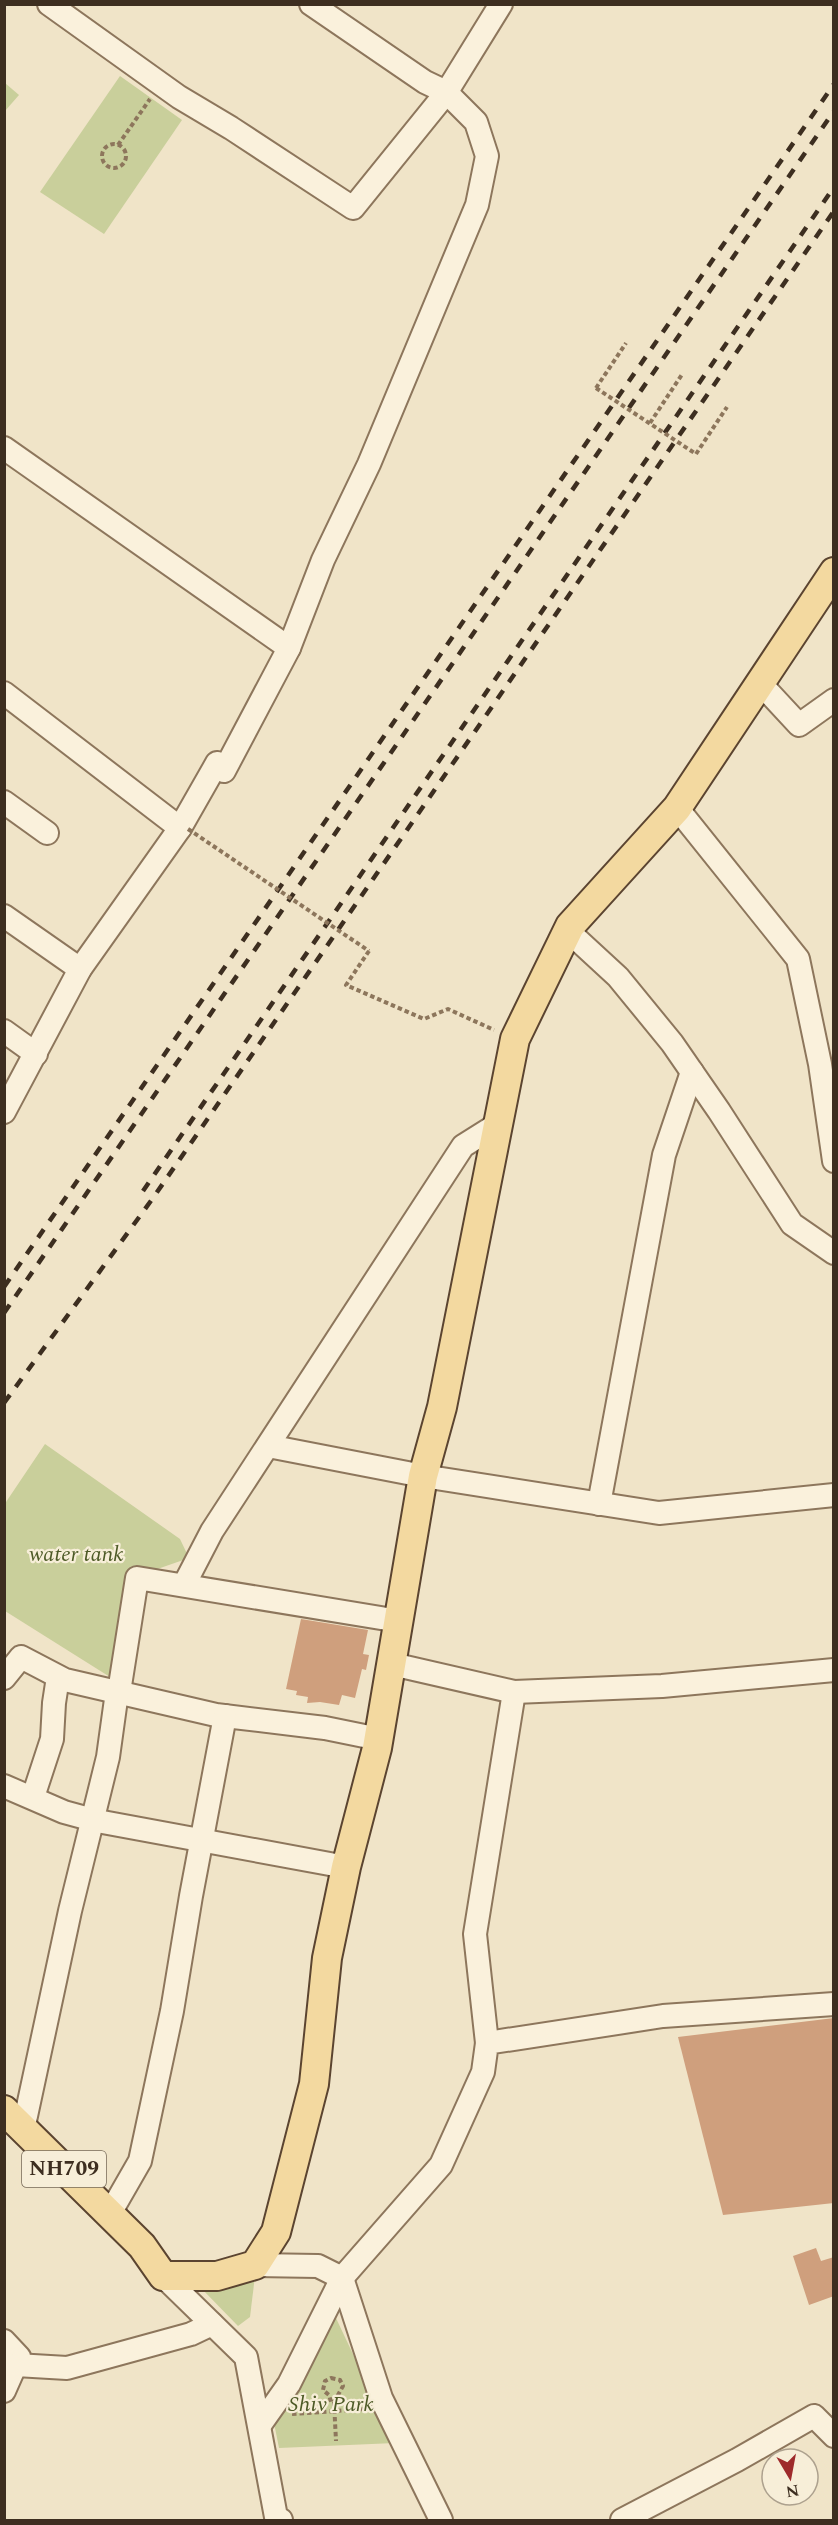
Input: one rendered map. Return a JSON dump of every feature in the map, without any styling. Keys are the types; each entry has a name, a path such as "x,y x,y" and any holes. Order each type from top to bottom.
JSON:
{"main road":[{"path":"116,2222 142,2246 163,2276 218,2276 255,2265 276,2232 314,2084 327,1958 346,1867 379,1739 423,1476 442,1407 515,1039 567,930 677,808 834,572"},
{"name":"NH709","path":"14,2120 116,2222"}],"street":[{"path":"49,4 178,97 231,128 353,208 446,93 501,4"},
{"path":"4,1112 80,969 184,829 218,763 224,771 289,648 323,560 369,464 477,205 487,156 476,122 446,93 425,82 311,4"},
{"path":"4,448 289,648"},
{"path":"760,683 800,725 834,700"},
{"path":"4,693 184,829"},
{"path":"4,802 47,833"},
{"path":"677,808 798,959 820,1064 829,1094 834,1161"},
{"path":"4,916 80,969"},
{"path":"567,930 618,976 692,1072 792,1224 834,1253"},
{"path":"4,1031 36,1054"},
{"path":"599,1504 664,1155 692,1072"},
{"path":"184,1585 212,1531 463,1146 498,1124"},
{"path":"268,1446 423,1476 659,1513 834,1495"},
{"path":"14,2120 70,1911 108,1757 137,1578 399,1621"},
{"path":"4,1678 21,1657 65,1680 225,1716 325,1728 379,1739"},
{"path":"392,1664 514,1692 662,1686 834,1670"},
{"path":"33,1797 52,1738 58,1677"},
{"path":"263,2421 289,2384 342,2278 441,2165 483,2072 487,2043 475,1935 514,1692"},
{"path":"116,2222 140,2161 172,2011 225,1716"},
{"path":"4,1786 64,1812 93,1820 346,1867"},
{"path":"487,2043 663,2016 834,2004"},
{"path":"255,2265 318,2266 342,2278 386,2407 441,2520"},
{"path":"163,2276 246,2357 263,2421 277,2519"},
{"path":"16,2365 67,2368 191,2334 212,2324"},
{"path":"4,2342 19,2356 4,2391"},
{"path":"622,2520 737,2460 814,2416 834,2436"}],"path":[{"path":"118,145 160,83"},
{"path":"110,145 118,145 126,153 125,160 117,167 110,167 104,162 102,154 110,145"},
{"path":"626,343 596,388 696,454 727,407"},
{"path":"650,423 683,373"},
{"path":"184,829 369,951 346,985 424,1019 448,1009 515,1039"},
{"path":"334,2402 331,2402 329,2394 323,2390 326,2381 331,2378 340,2380 343,2386 334,2402 336,2441"},
{"path":"263,2421 386,2407"}],"green space":[{"path":"120,76 182,120 104,234 40,192"},
{"path":"5,83 19,95 4,111"},
{"name":"water tank","path":"45,1444 180,1539 189,1558 146,1573 133,1622 110,1677 5,1611 4,1505"},
{"path":"255,2276 250,2317 238,2326 201,2288"},
{"name":"Shiv Park","path":"335,2316 395,2443 279,2448 274,2423"}],"building":[{"path":"301,1619 368,1630 363,1654 369,1655 366,1670 362,1669 355,1698 342,1695 339,1705 320,1702 307,1703 308,1697 296,1695 297,1691 286,1689"},
{"path":"834,2018 834,2203 723,2215 678,2037"},
{"path":"816,2248 821,2261 834,2257 834,2296 809,2305 793,2256"}],"railway":[{"path":"4,1287 834,84"},
{"path":"4,1313 834,111"},
{"path":"143,1191 834,187"},
{"path":"4,1403 153,1198 834,211"}]}
